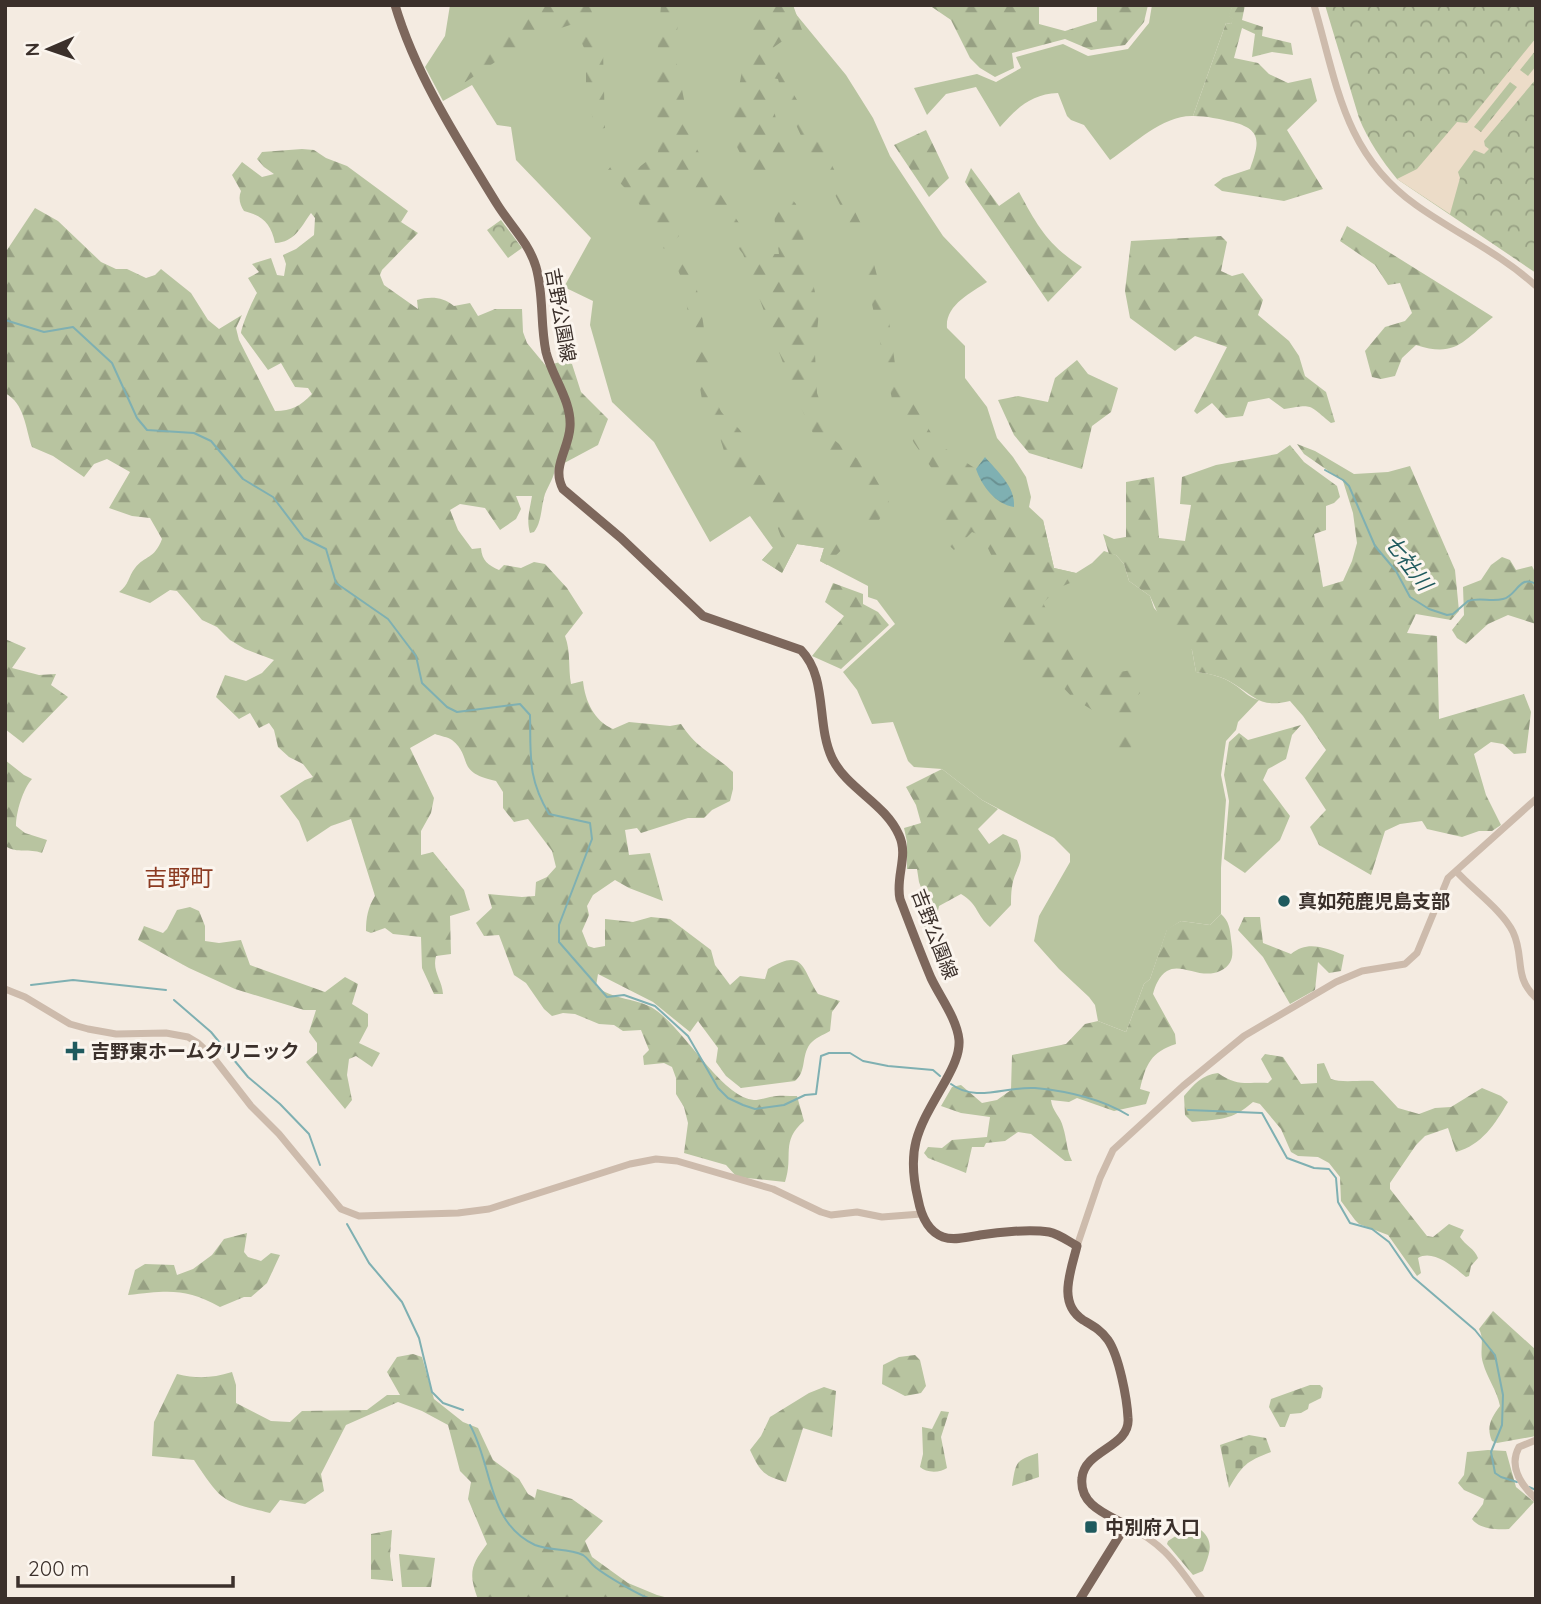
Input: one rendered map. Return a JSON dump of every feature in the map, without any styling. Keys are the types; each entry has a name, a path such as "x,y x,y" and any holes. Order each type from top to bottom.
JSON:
{"main road":[{"name":"吉野公園線","path":"395,5 413,52 466,153 501,212 534,259 540,281 546,353 569,415 569,434 559,466 561,485 703,616 796,648 807,656 817,681 826,741 833,761 891,820 900,835 903,851 898,890 900,899 959,1038 959,1047 949,1074 923,1121 913,1146 914,1182 921,1214"},
{"path":"921,1214 933,1231 942,1237 1041,1232 1057,1235 1077,1246 1068,1280 1069,1303 1074,1312 1096,1327 1110,1343 1129,1419 1125,1433 1086,1465 1082,1473 1083,1495 1091,1505 1126,1525 1080,1599"}],"street":[{"path":"1314,5 1353,133 1374,166 1393,187 1416,205 1517,270 1536,286"},
{"path":"1077,1246 1105,1165 1122,1140 1244,1036 1336,982 1362,971 1396,967 1412,959 1417,953 1448,878 1536,799"},
{"path":"1456,871 1512,929 1520,949 1523,984 1536,998"},
{"path":"5,989 79,1027 116,1034 166,1033 188,1037 198,1043 213,1056 251,1106 279,1135 324,1192 341,1209 359,1216 458,1213 489,1209 608,1170 656,1159 677,1161 773,1189 821,1212 856,1212 882,1217 921,1214"},
{"path":"1536,1440 1523,1444 1517,1450 1515,1462 1516,1474 1536,1499"},
{"path":"1126,1525 1163,1548 1202,1599"}],"green space":[{"path":"450,5 793,5 795,13 846,75 873,118 890,156 943,236 987,282 955,306 947,320 947,328 965,346 965,378 987,407 997,438 1026,477 1031,497 1029,507 1043,520 1054,568 1076,573 1104,551 1116,555 1124,564 1129,581 1150,596 1154,608 1192,650 1196,672 1226,679 1259,700 1238,722 1236,730 1226,741 1221,775 1226,800 1221,914 1210,925 1181,921 1167,930 1150,979 1144,984 1126,1032 1098,1021 1095,1005 1089,997 1034,941 1039,916 1070,862 1070,854 1054,838 982,800 942,769 914,767 908,761 893,722 872,724 857,690 843,672 895,624 877,600 868,597 868,586 820,561 824,548 797,544 782,573 762,560 773,548 750,516 710,542 654,442 612,402 590,325 593,301 564,287 591,238 516,160 511,127 497,125 472,85 443,101 425,67 445,36"},
{"path":"530,5 590,5 603,51 605,128 595,130 586,87 586,52 573,24 531,38 464,83 464,64"},
{"path":"661,5 681,5 674,50 692,139 717,189 759,254 779,254 771,192 782,188 796,204 819,311 815,354 817,393 833,439 870,469 889,502 873,531 864,525 870,496 863,481 829,468 793,390 743,254 679,170 665,194 679,236 664,249 638,202 608,170 615,161 637,169 658,152 656,69"},
{"path":"759,5 793,5 806,41 784,40 774,47 772,62 787,66 793,93 866,234 889,321 895,364 905,389 937,443 976,469 979,479 993,497 1006,505 1013,527 1028,544 1043,520 1054,568 1076,573 1075,581 1058,588 1043,603 1064,644 1100,675 1132,670 1140,693 1133,702 1131,762 1118,757 1113,723 1073,698 1057,681 1022,677 998,631 997,567 982,536 972,532 954,550 942,535 938,521 944,486 914,443 892,399 859,242 825,175 808,151 778,79 772,78 772,97 786,152 775,174 751,175 731,135 741,76"},
{"path":"929,5 1039,5 1039,24 1065,31 1097,21 1097,7 1102,5 1148,5 1144,22 1125,45 1091,50 1065,39 1012,53 1014,68 995,77 970,58 951,20"},
{"path":"1152,5 1233,5 1229,16 1234,19 1231,24 1226,23 1193,116 1160,125 1110,160 1084,125 1067,116 1058,93 1040,96 1025,103 1000,127 976,87 946,94 927,115 914,88 977,74 996,82 1021,68 1016,57 1063,44 1088,56 1128,49 1149,23"},
{"path":"1233,5 1245,5 1242,20 1263,27 1262,36 1291,43 1293,55 1272,52 1252,57 1255,34 1242,28 1234,58 1258,63 1269,74 1288,83 1311,78 1317,101 1287,130 1323,189 1284,201 1222,191 1214,185 1223,178 1250,169 1256,145 1254,134 1243,125 1193,116 1226,23 1231,24 1233,19 1228,16"},
{"path":"1325,5 1536,5 1536,273 1397,179 1391,172 1359,118"},
{"path":"926,130 949,178 929,197 894,145"},
{"path":"314,150 347,166 408,211 401,222 418,233 382,270 380,275 384,285 418,309 417,300 432,298 441,299 454,306 470,303 478,316 495,309 522,309 523,332 527,343 546,366 560,362 572,364 581,392 608,419 598,445 555,468 545,494 539,524 534,532 530,533 528,523 532,496 516,496 521,509 516,519 500,530 485,508 460,504 450,510 458,530 472,549 481,548 484,559 492,566 499,570 504,565 521,568 534,562 545,564 567,588 583,613 565,636 571,684 583,681 588,703 601,721 613,729 629,722 670,726 681,724 700,746 733,772 730,801 712,810 704,818 688,818 641,833 637,828 625,830 629,855 650,853 663,901 615,880 593,895 587,906 589,915 582,931 588,946 594,948 605,946 605,919 633,922 651,917 670,919 711,950 715,965 730,985 740,976 765,979 768,969 789,960 805,969 818,994 840,1001 832,1012 830,1031 810,1044 801,1073 795,1081 741,1088 726,1076 716,1062 718,1048 698,1021 690,1032 653,1002 598,974 596,986 608,994 651,1007 663,1016 715,1074 741,1096 754,1100 797,1096 804,1121 790,1142 785,1182 737,1177 726,1165 684,1153 688,1123 684,1107 676,1094 676,1078 672,1067 664,1063 644,1065 643,1056 649,1050 641,1030 623,1031 614,1025 599,1024 575,1014 552,1016 526,983 514,975 499,935 484,936 476,923 492,908 488,894 535,896 536,882 547,877 556,867 552,851 528,819 514,822 503,808 503,792 496,781 469,769 458,747 448,738 435,734 410,748 434,798 431,813 421,831 421,855 433,852 464,890 470,910 450,916 451,954 436,956 435,967 443,994 434,994 422,968 421,937 393,934 385,928 371,933 366,931 368,913 375,896 351,819 331,826 307,842 299,821 280,796 313,777 303,764 278,747 274,730 269,723 259,728 250,713 239,719 216,697 225,675 246,681 262,673 274,660 230,640 217,627 202,620 177,591 170,590 150,603 119,592 125,587 135,568 156,551 162,539 150,518 132,516 109,508 130,472 107,459 94,464 84,477 53,456 32,447 17,403 5,393 5,253 35,208 58,221 101,262 116,269 127,269 146,278 161,269 191,293 208,320 219,329 242,315 236,328 239,340 275,411 291,409 304,402 312,394 308,388 295,387 281,363 268,370 241,333 257,293 248,278 259,272 252,264 271,258 277,275 284,276 286,264 283,255 314,235 315,218 311,213 292,237 275,243 265,222 244,211 240,201 241,191 232,175 242,162 262,177 274,174 257,159 262,152"},
{"path":"971,168 999,206 1019,192 1045,234 1060,251 1082,267 1048,302 965,182"},
{"path":"501,220 522,248 508,258 487,230"},
{"path":"1347,226 1493,317 1458,345 1430,349 1416,345 1402,358 1395,376 1381,379 1372,377 1365,351 1385,327 1405,321 1412,313 1400,283 1388,285 1375,265 1340,241"},
{"path":"1221,236 1227,242 1221,271 1232,276 1243,273 1263,300 1258,315 1289,341 1299,356 1305,376 1326,392 1335,422 1331,423 1310,407 1284,409 1269,398 1248,402 1243,416 1226,418 1212,403 1197,414 1194,411 1227,347 1195,336 1175,351 1130,318 1125,291 1131,241"},
{"path":"675,263 685,265 691,271 699,298 717,401 724,415 744,435 747,464 755,472 787,489 806,522 818,525 830,523 846,543 827,565 820,561 824,548 797,544 782,573 762,560 782,538 767,497 759,489 733,476 726,468 720,439 703,406 683,282"},
{"path":"1077,360 1088,374 1118,388 1111,412 1092,426 1082,469 1029,453 1014,435 998,400 1018,396 1048,402 1055,378"},
{"path":"1297,444 1315,451 1354,474 1388,472 1410,466 1455,570 1459,611 1451,620 1416,614 1407,633 1437,636 1439,719 1524,694 1531,712 1526,753 1514,754 1503,744 1491,742 1474,754 1486,795 1501,825 1492,831 1479,831 1462,837 1427,829 1422,821 1400,824 1385,831 1371,875 1319,845 1310,827 1326,810 1305,778 1326,750 1303,716 1290,701 1265,702 1225,679 1196,672 1192,650 1175,641 1166,632 1150,596 1129,581 1124,564 1116,555 1109,554 1103,534 1114,539 1126,537 1126,482 1154,477 1159,538 1185,541 1191,505 1180,504 1182,477 1216,465 1277,454 1290,445 1304,462 1337,486 1340,497 1326,506 1326,530 1314,534 1323,587 1343,581 1357,543 1353,513 1343,481 1304,454"},
{"path":"1502,557 1510,560 1516,570 1532,566 1536,574 1536,624 1508,615 1488,624 1466,644 1457,638 1452,630 1464,615 1463,587 1481,580 1491,565"},
{"path":"833,583 863,594 863,604 878,612 889,625 841,669 812,656 844,616 825,602"},
{"path":"5,639 26,648 12,668 39,675 56,674 51,685 68,697 23,743 5,729"},
{"path":"1301,725 1292,735 1286,759 1268,769 1263,780 1290,816 1280,840 1245,873 1224,859 1229,801 1224,775 1229,742 1239,733 1248,740"},
{"path":"5,760 32,779 21,801 16,826 25,833 47,840 42,853 14,850 5,846"},
{"path":"942,769 998,809 978,829 989,844 1003,834 1017,840 1020,848 1021,860 1013,880 1011,905 990,927 971,902 961,894 939,906 935,925 927,933 924,927 930,912 917,869 907,869 904,828 921,823 916,805 906,787"},
{"path":"190,907 199,911 205,926 205,941 219,943 241,940 250,965 325,992 345,977 358,984 352,1004 368,1014 368,1026 359,1043 380,1053 372,1067 356,1056 349,1059 347,1075 352,1100 345,1109 306,1062 317,1053 317,1043 309,1032 316,1010 304,1010 235,989 138,940 144,926 163,933 177,910"},
{"path":"1221,914 1230,932 1232,953 1228,965 1220,971 1206,974 1173,969 1162,976 1155,988 1153,994 1175,1034 1176,1044 1155,1055 1147,1066 1140,1089 1150,1092 1146,1104 1114,1111 1077,1098 1069,1102 1051,1100 1062,1123 1072,1161 1065,1161 1031,1134 1018,1132 1005,1141 986,1143 984,1147 972,1147 966,1173 928,1158 924,1153 928,1147 942,1148 952,1140 987,1137 990,1117 961,1113 941,1106 952,1087 961,1085 982,1103 997,1100 1011,1090 1012,1055 1066,1044 1085,1024 1098,1021 1126,1032 1144,984 1150,979 1167,929 1181,921 1210,925"},
{"path":"1244,917 1260,917 1263,943 1291,954 1310,946 1344,955 1341,971 1329,973 1318,962 1315,990 1290,1004 1263,957 1238,930"},
{"path":"1265,1054 1283,1057 1301,1084 1317,1083 1317,1064 1324,1063 1331,1079 1373,1081 1398,1108 1419,1114 1435,1108 1451,1107 1482,1088 1508,1102 1487,1133 1465,1149 1456,1152 1448,1128 1425,1136 1390,1183 1390,1189 1427,1236 1433,1237 1449,1224 1464,1230 1460,1237 1478,1258 1471,1266 1469,1276 1466,1277 1437,1257 1424,1256 1418,1258 1421,1273 1417,1276 1388,1235 1355,1220 1341,1201 1340,1177 1329,1163 1318,1157 1298,1156 1291,1152 1281,1129 1260,1104 1253,1102 1238,1113 1218,1119 1192,1122 1185,1115 1184,1096 1207,1076 1218,1073 1237,1082 1268,1083 1272,1079 1261,1059"},
{"path":"247,1233 244,1252 248,1257 261,1261 271,1253 280,1255 267,1283 251,1297 244,1297 220,1307 186,1293 153,1292 128,1295 135,1270 145,1264 174,1265 177,1275 193,1269 212,1255 224,1239"},
{"path":"1493,1311 1536,1350 1536,1436 1497,1443 1492,1441 1490,1436 1490,1423 1500,1406 1483,1363 1479,1329"},
{"path":"413,1354 422,1357 434,1399 463,1422 478,1428 493,1460 519,1479 528,1494 535,1498 537,1489 572,1499 603,1521 585,1541 592,1557 628,1583 672,1599 478,1599 472,1576 474,1564 487,1544 468,1499 471,1482 460,1471 448,1425 398,1402 346,1425 321,1474 324,1491 305,1504 280,1500 270,1513 241,1506 224,1498 194,1460 152,1456 154,1422 177,1374 205,1377 232,1372 236,1385 236,1403 271,1421 290,1422 302,1411 367,1410 387,1395 400,1395 387,1372 397,1357"},
{"path":"915,1355 920,1360 926,1386 921,1393 905,1396 882,1384 883,1365 899,1357"},
{"path":"1310,1385 1320,1385 1323,1388 1321,1398 1309,1404 1308,1409 1301,1413 1290,1414 1285,1427 1280,1427 1269,1407 1271,1399"},
{"path":"824,1387 836,1391 832,1437 803,1428 786,1482 767,1475 750,1450 761,1436 770,1417"},
{"path":"941,1411 949,1412 941,1437 947,1468 929,1471 920,1467 923,1454 922,1427 932,1429"},
{"path":"1249,1435 1266,1438 1271,1452 1246,1465 1229,1488 1220,1445"},
{"path":"1506,1451 1516,1487 1534,1502 1509,1529 1489,1528 1475,1522 1472,1519 1484,1499 1464,1490 1458,1483 1464,1475 1467,1452"},
{"path":"1038,1453 1039,1477 1012,1486 1014,1472 1020,1461"},
{"path":"1197,1527 1207,1537 1210,1547 1203,1571 1193,1575 1167,1544 1182,1532"},
{"path":"392,1530 390,1556 393,1581 371,1579 371,1534"},
{"path":"399,1554 435,1558 431,1587 402,1587"}],"shaded area":[{"path":"1536,38 1536,50 1520,70 1528,76 1536,66 1536,79 1484,141 1489,149 1484,154 1474,150 1458,172 1460,178 1450,214 1397,179 1417,169 1457,122 1467,123","holes":["1510,82 1517,87 1481,132 1474,127"]}],"water":[{"path":"985,457 1009,486 1014,507 995,498 982,482 976,469"}],"waterway":[{"path":"5,320 44,332 73,327 112,363 137,418 147,430 194,433 211,441 243,479 273,497 304,538 326,549 336,583 388,619 416,656 422,683 447,707 457,712 520,704 530,715 534,777 549,814 590,823 592,839 559,925 559,942 607,997 624,995 655,1006 688,1036 718,1088 728,1098 755,1109 784,1105 805,1095 816,1094 821,1056 829,1053 850,1053 863,1061 933,1070 940,1076"},
{"name":"七社川","path":"1325,470 1349,486 1375,546 1396,571 1410,597 1429,609 1447,615 1453,614 1468,601 1503,599 1526,582 1536,584"},
{"path":"31,985 73,980 166,990"},
{"path":"174,1000 211,1032 248,1077 280,1104 309,1134 320,1165"},
{"path":"951,1084 961,1090 981,1093 1024,1088 1059,1091 1095,1100 1128,1115"},
{"path":"1188,1110 1262,1113 1287,1158 1314,1168 1329,1169 1336,1178 1338,1202 1350,1223 1372,1229 1389,1242 1413,1277 1475,1330 1495,1355 1503,1395 1502,1425 1491,1452 1495,1473 1517,1482"},
{"path":"347,1224 369,1263 402,1302 419,1338 432,1392 443,1403 463,1410"},
{"path":"470,1425 499,1508 519,1535 541,1547 583,1555 605,1574 651,1599"},
{"path":"1529,1487 1536,1490"}],"place":[{"name":"真如苑鹿児島支部","path":"1284,901"},
{"name":"吉野東ホームクリニック","path":"75,1051"},
{"name":"中別府入口","path":"1091,1527"}],"district":[{"name":"吉野町","path":"179,878"}]}
